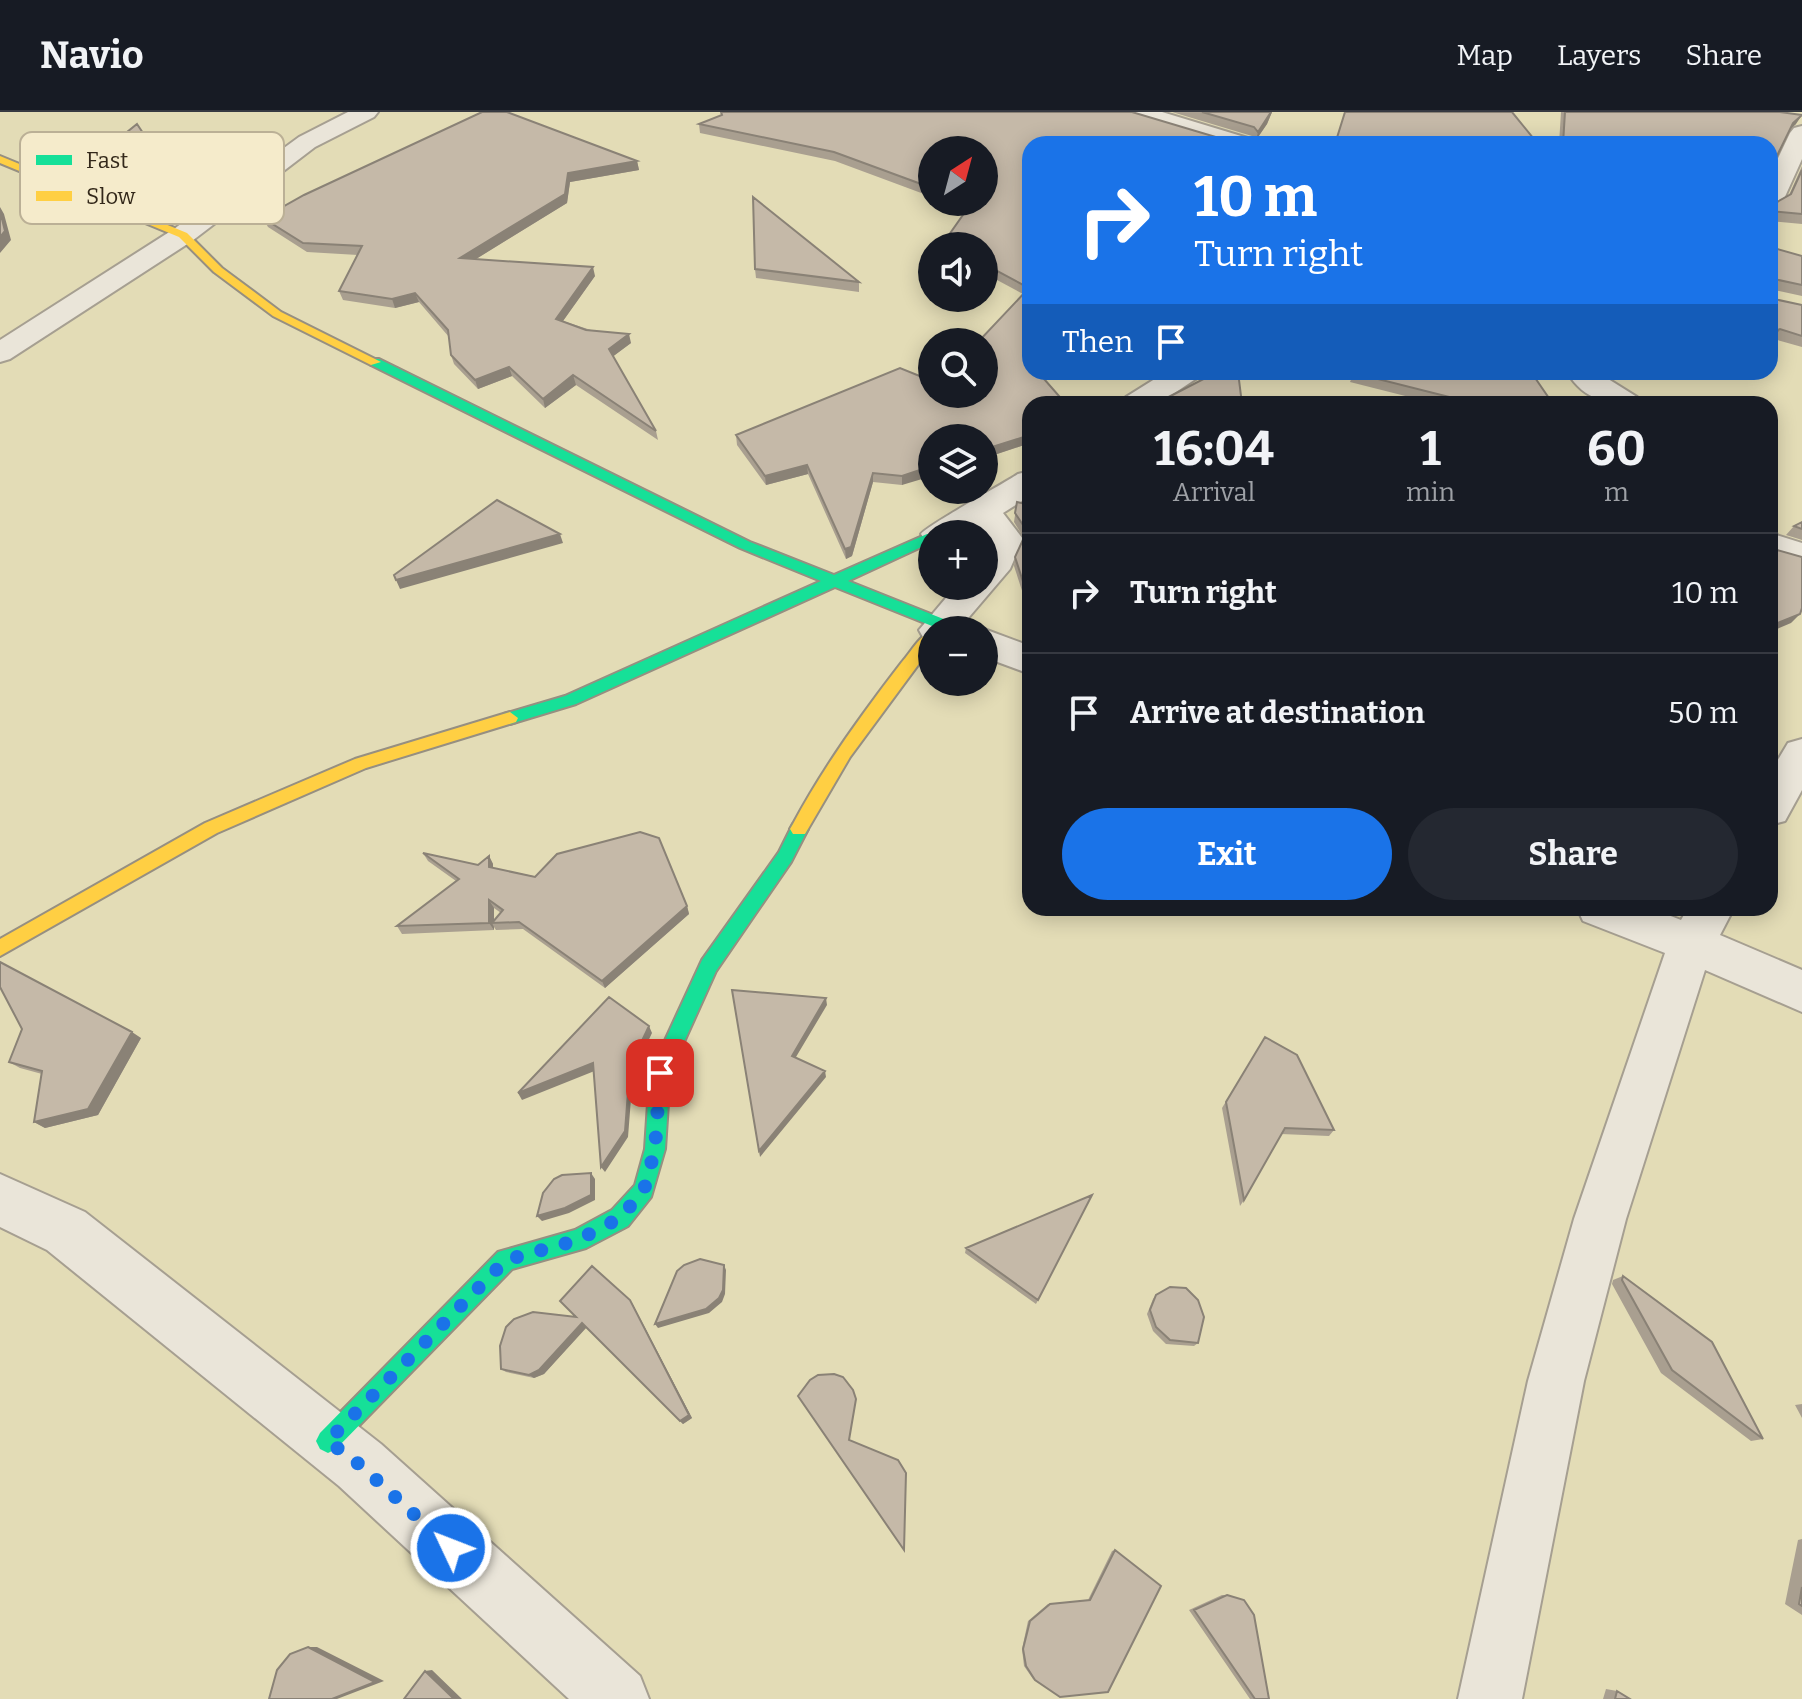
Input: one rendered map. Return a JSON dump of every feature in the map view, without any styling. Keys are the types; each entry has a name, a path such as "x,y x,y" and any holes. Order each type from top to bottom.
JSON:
{"street":[{"path":"284,159 307,142 366,112"},
{"path":"1137,112 1216,136"},
{"path":"1778,178 1798,121"},
{"path":"0,159 20,167"},
{"path":"157,224 183,235 218,270 277,314 745,545 832,579 918,619"},
{"path":"0,353 198,224"},
{"path":"1149,396 1174,380"},
{"path":"1587,380 1612,396"},
{"path":"965,520 1022,486"},
{"path":"983,511 990,520"},
{"path":"998,529 1006,539 998,561"},
{"path":"0,948 211,828 361,763 570,700 832,579 918,543"},
{"path":"1778,547 1802,555"},
{"path":"953,616 965,600"},
{"path":"998,648 1022,658"},
{"path":"328,1441 506,1260 578,1240 620,1218 644,1190 655,1149 660,1073 709,966 785,857 821,785 847,746 918,659"},
{"path":"1778,795 1802,754"},
{"path":"1645,916 1702,926 1802,992"},
{"path":"1490,1699 1556,1381 1600,1219 1702,926"},
{"path":"0,1200 66,1231 360,1465 617,1699"}],"shaded area":[{"path":"0,112 1802,112 1802,1699 0,1699"}],"building":[{"path":"482,112 507,112 637,161 568,173 565,194 460,258 593,267 556,319 586,330 629,334 609,349 656,431 573,375 543,399 509,367 475,380 451,355 448,330 415,293 392,299 339,291 362,246 303,243 273,224 284,224 284,206"},
{"path":"721,112 1132,112 1212,136 1022,136 1022,284 998,271 998,232 951,232 962,216 998,216 998,136 918,136 918,183 834,152 699,124 722,115"},
{"path":"1202,112 1271,112 1258,132 1254,127"},
{"path":"1345,112 1512,112 1532,136 1338,136"},
{"path":"1565,112 1780,112 1802,115 1793,123 1778,154 1778,136 1564,136"},
{"path":"137,124 142,132 127,132"},
{"path":"1802,170 1802,214 1778,212 1778,201 1791,194"},
{"path":"753,197 859,282 755,269"},
{"path":"0,211 5,231 0,237"},
{"path":"1778,249 1802,256 1802,285 1778,280"},
{"path":"1022,295 1022,380 1045,380 1059,396 1022,396 1022,438 998,445 998,424 918,424 918,471 902,476 873,473 851,547 845,549 807,465 765,476 736,435 900,368 918,375 918,408 998,408 998,328 991,328"},
{"path":"1778,300 1802,305 1802,336 1780,329"},
{"path":"1202,380 1239,380 1241,396 1170,396"},
{"path":"1382,380 1536,380 1548,396 1445,396"},
{"path":"497,500 560,534 396,580 394,575"},
{"path":"1017,502 1022,503 1022,524 1015,513"},
{"path":"1022,542 1022,579 1015,557"},
{"path":"1778,550 1802,557 1800,614 1778,623"},
{"path":"640,832 659,838 687,906 602,981 519,922 492,923 503,910 489,900 489,923 397,926 459,879 423,853 478,865 489,856 489,867 535,877 557,854"},
{"path":"0,962 132,1032 88,1109 34,1122 42,1071 9,1062 22,1029 0,987"},
{"path":"732,990 826,998 792,1056 825,1071 759,1151"},
{"path":"609,997 649,1026 630,1066 625,1131 601,1167 593,1063 518,1093"},
{"path":"1265,1037 1297,1055 1334,1130 1285,1128 1244,1200 1226,1102"},
{"path":"591,1173 591,1195 565,1208 537,1216 543,1193 554,1179 562,1175"},
{"path":"1092,1195 1038,1300 966,1248"},
{"path":"700,1259 724,1265 723,1290 719,1298 706,1309 655,1324 677,1271"},
{"path":"592,1266 630,1300 689,1415 680,1421 582,1323 539,1370 529,1375 501,1369 500,1346 506,1327 514,1319 533,1312 576,1317 560,1301"},
{"path":"1623,1276 1712,1342 1763,1439 1672,1370 1622,1280"},
{"path":"1170,1287 1186,1288 1198,1300 1204,1317 1198,1343 1170,1340 1156,1327 1150,1310 1156,1295"},
{"path":"818,1375 843,1377 856,1399 849,1440 898,1460 906,1473 904,1550 798,1396"},
{"path":"1115,1550 1161,1586 1108,1692 1060,1697 1035,1680 1026,1666 1023,1649 1030,1621 1050,1604 1090,1600"},
{"path":"1227,1595 1244,1600 1254,1615 1269,1699 1255,1699 1194,1610"},
{"path":"308,1647 375,1682 332,1699 269,1699 277,1670 290,1654"},
{"path":"425,1671 454,1699 404,1699"},
{"path":"1617,1691 1630,1699 1615,1699"}],"traffic: fast":[{"path":"375,362 745,545 921,616"},
{"path":"510,718 570,700 918,543"},
{"path":"328,1441 506,1260 578,1240 620,1218 644,1190 655,1149 660,1073 709,966 785,857 799,829"}],"traffic: slow":[{"path":"0,159 20,167"},
{"path":"157,224 183,235 218,270 277,314 375,362"},
{"path":"799,829 844,753 918,654"},
{"path":"0,948 211,828 361,763 510,718"}],"route":[{"path":"451,1548 360,1465 328,1441 506,1260 578,1240 620,1218 644,1190 655,1149 660,1073"}]}
